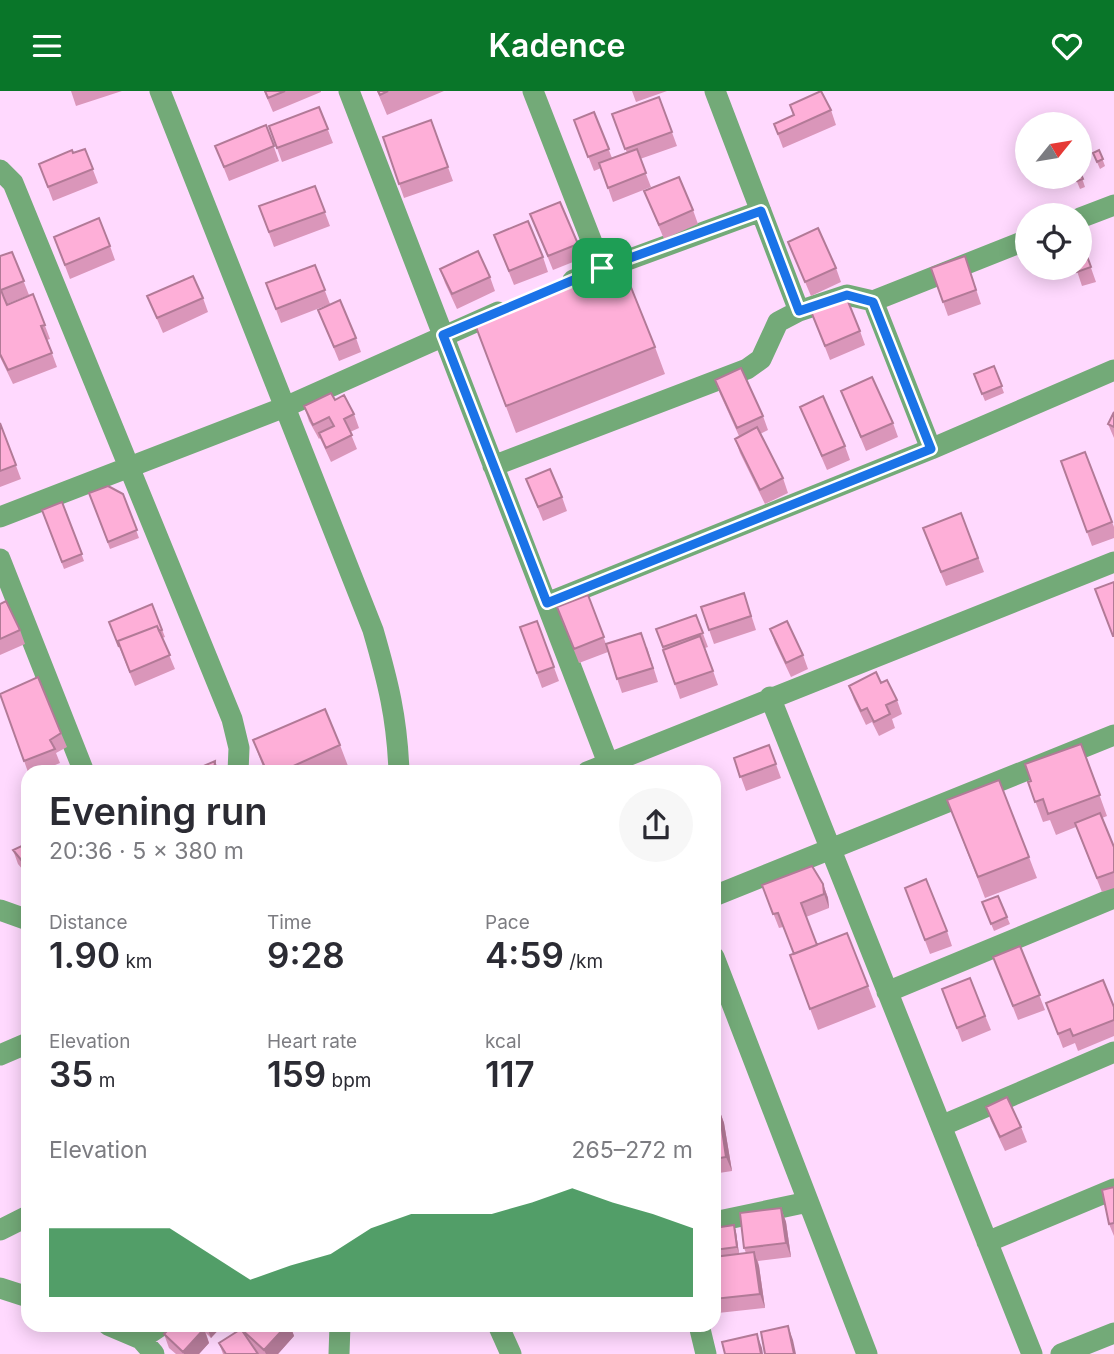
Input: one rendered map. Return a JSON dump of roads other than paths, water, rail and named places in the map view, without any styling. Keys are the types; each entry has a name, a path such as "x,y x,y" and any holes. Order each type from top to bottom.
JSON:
{"street":[{"path":"160,91 373,630 390,688 398,730 398,765"},
{"path":"349,91 608,763"},
{"path":"533,91 602,268"},
{"path":"715,91 799,311"},
{"path":"0,170 13,183 232,719 239,748 238,765"},
{"path":"1092,213 1114,205"},
{"path":"553,288 761,211"},
{"path":"493,466 747,369 761,359 778,322 799,311 847,295 873,302 1015,245"},
{"path":"873,302 931,449"},
{"path":"0,517 285,407 516,304"},
{"path":"547,603 931,449 1114,370"},
{"path":"0,559 81,765"},
{"path":"603,765 1114,562"},
{"path":"770,697 1032,1354"},
{"path":"721,893 1114,735"},
{"path":"887,992 1114,898"},
{"path":"0,910 21,918"},
{"path":"721,975 867,1354"},
{"path":"0,1055 21,1046"},
{"path":"941,1126 1114,1052"},
{"path":"987,1242 1114,1189"},
{"path":"721,1221 808,1202"},
{"path":"0,1230 21,1220"},
{"path":"0,1288 21,1295"},
{"path":"121,1332 148,1347 158,1332"},
{"path":"339,1354 340,1332"},
{"path":"501,1332 511,1354"},
{"path":"701,1332 706,1354"},
{"path":"1061,1354 1114,1333"}]}
